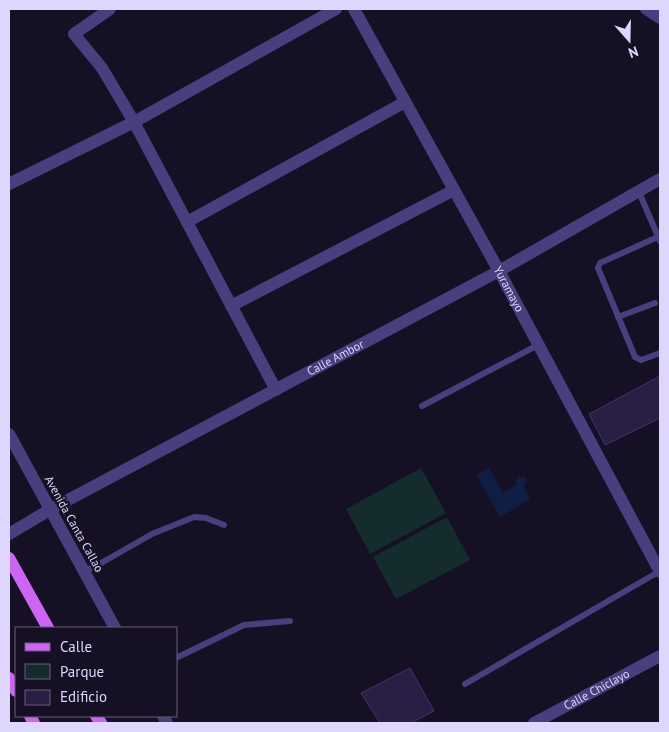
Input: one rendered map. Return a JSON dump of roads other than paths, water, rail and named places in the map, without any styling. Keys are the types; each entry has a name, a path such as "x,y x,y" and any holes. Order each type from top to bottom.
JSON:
{"main road":[{"path":"9,558 47,627"},
{"path":"9,678 15,689"}],"street":[{"path":"110,9 74,34 102,68 134,122 276,390"},
{"path":"9,184 134,122 336,9"},
{"name":"Yuramayo","path":"354,9 499,271 659,567"},
{"path":"646,9 660,17"},
{"path":"187,222 405,102"},
{"name":"Calle Ambor","path":"9,534 51,509 499,271 660,179"},
{"path":"231,306 454,190"},
{"name":"Avenida Canta Callao","path":"9,434 114,627"},
{"name":"Calle Chiclayo","path":"534,723 660,656"}],"lane":[{"path":"639,192 660,238 600,263 598,268 635,357 640,360 660,353"},
{"path":"618,317 655,303"},
{"path":"422,406 538,345"},
{"path":"84,571 152,534 194,517 206,518 224,525"},
{"path":"465,684 659,567"},
{"path":"178,657 244,625 290,621"}],"water":[{"path":"489,468 503,493 516,485 516,480 519,477 525,477 527,480 524,487 530,499 500,517 476,475"}]}
